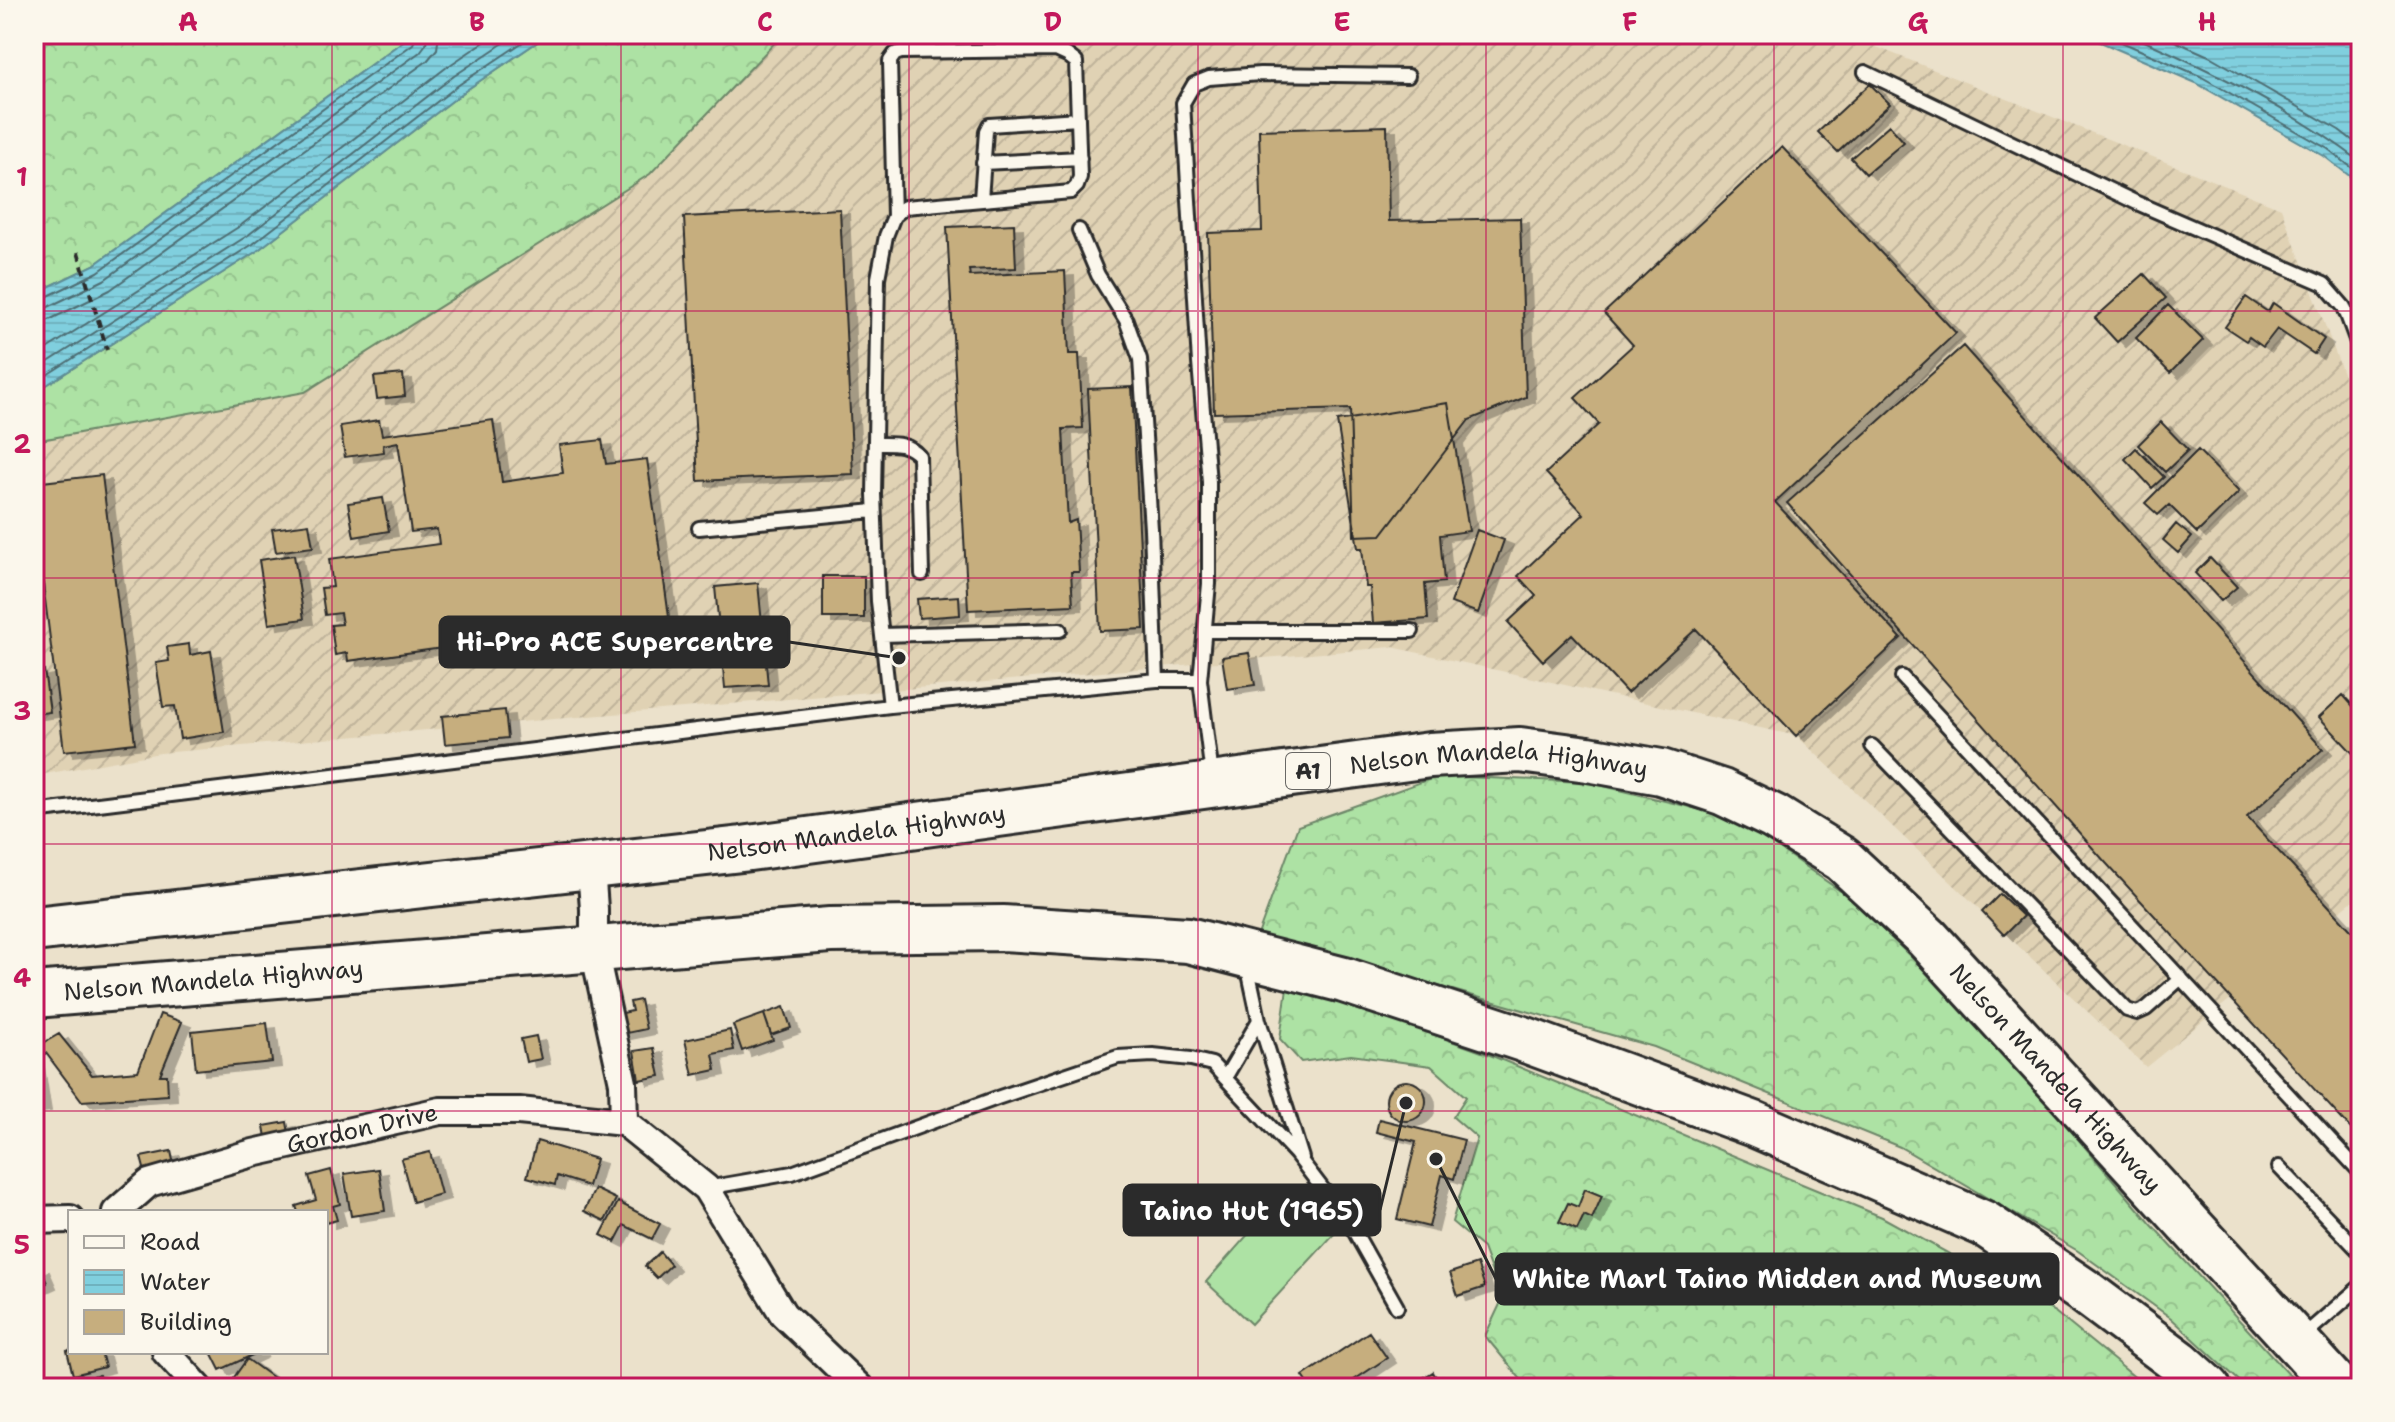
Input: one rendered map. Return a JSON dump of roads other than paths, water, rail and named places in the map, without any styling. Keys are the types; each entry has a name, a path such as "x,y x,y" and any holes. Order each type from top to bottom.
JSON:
{"highway":[{"name":"Nelson Mandela Highway","path":"34,929 582,860 742,849 1430,755 1520,750 1661,772 1722,792 1774,817 1842,859 1927,938 2339,1388"},
{"name":"Nelson Mandela Highway","path":"34,995 605,943 830,930 1003,928 1188,940 1344,980 1538,1044 1754,1124 1985,1224 2084,1291 2179,1362 2208,1388"}],"street":[{"path":"582,860 605,943 623,1083 624,1122 706,1188 783,1314 860,1388"},
{"name":"Gordon Drive","path":"118,1210 149,1183 253,1153 440,1111 519,1111 624,1122"},
{"path":"34,1220 68,1219"},
{"path":"168,1354 199,1388"}],"lane":[{"path":"890,706 878,601 874,511 878,278 886,236 894,216 890,61 898,52 1056,50 1076,62 1080,177 1071,192 905,207 894,216"},
{"path":"1865,72 2137,203 2324,284 2344,307 2361,353"},
{"path":"1213,783 1200,680 1209,584 1209,482 1183,103 1194,84 1209,78 1260,74 1408,76"},
{"path":"981,199 989,125 1078,119"},
{"path":"983,163 1080,158"},
{"path":"1079,230 1098,275 1126,320 1140,359 1157,680"},
{"path":"875,444 900,444 913,449 919,456 922,574"},
{"path":"699,528 874,511"},
{"path":"882,635 1060,630"},
{"path":"1205,631 1412,631"},
{"path":"1902,677 2361,1173"},
{"path":"34,812 890,706 1157,680 1200,680"},
{"path":"1872,746 2127,1010 2137,1013 2146,1009 2181,978"},
{"path":"1244,953 1259,1020 1304,1164"},
{"path":"1225,1078 1259,1020"},
{"path":"706,1188 792,1173 1118,1057 1153,1055 1191,1059 1212,1064 1304,1164 1353,1229 1397,1307"},
{"path":"2279,1167 2361,1253"},
{"path":"2296,1342 2361,1286"}],"water":[{"path":"413,34 549,34 465,91 257,251 34,393 34,294 94,265"},
{"path":"2082,34 2361,34 2361,185 2324,156 2196,83"}],"place":[{"name":"Hi-Pro ACE Supercentre","path":"899,658"},
{"name":"Taino Hut (1965)","path":"1406,1103"},
{"name":"White Marl Taino Midden and Museum","path":"1436,1159"}]}
